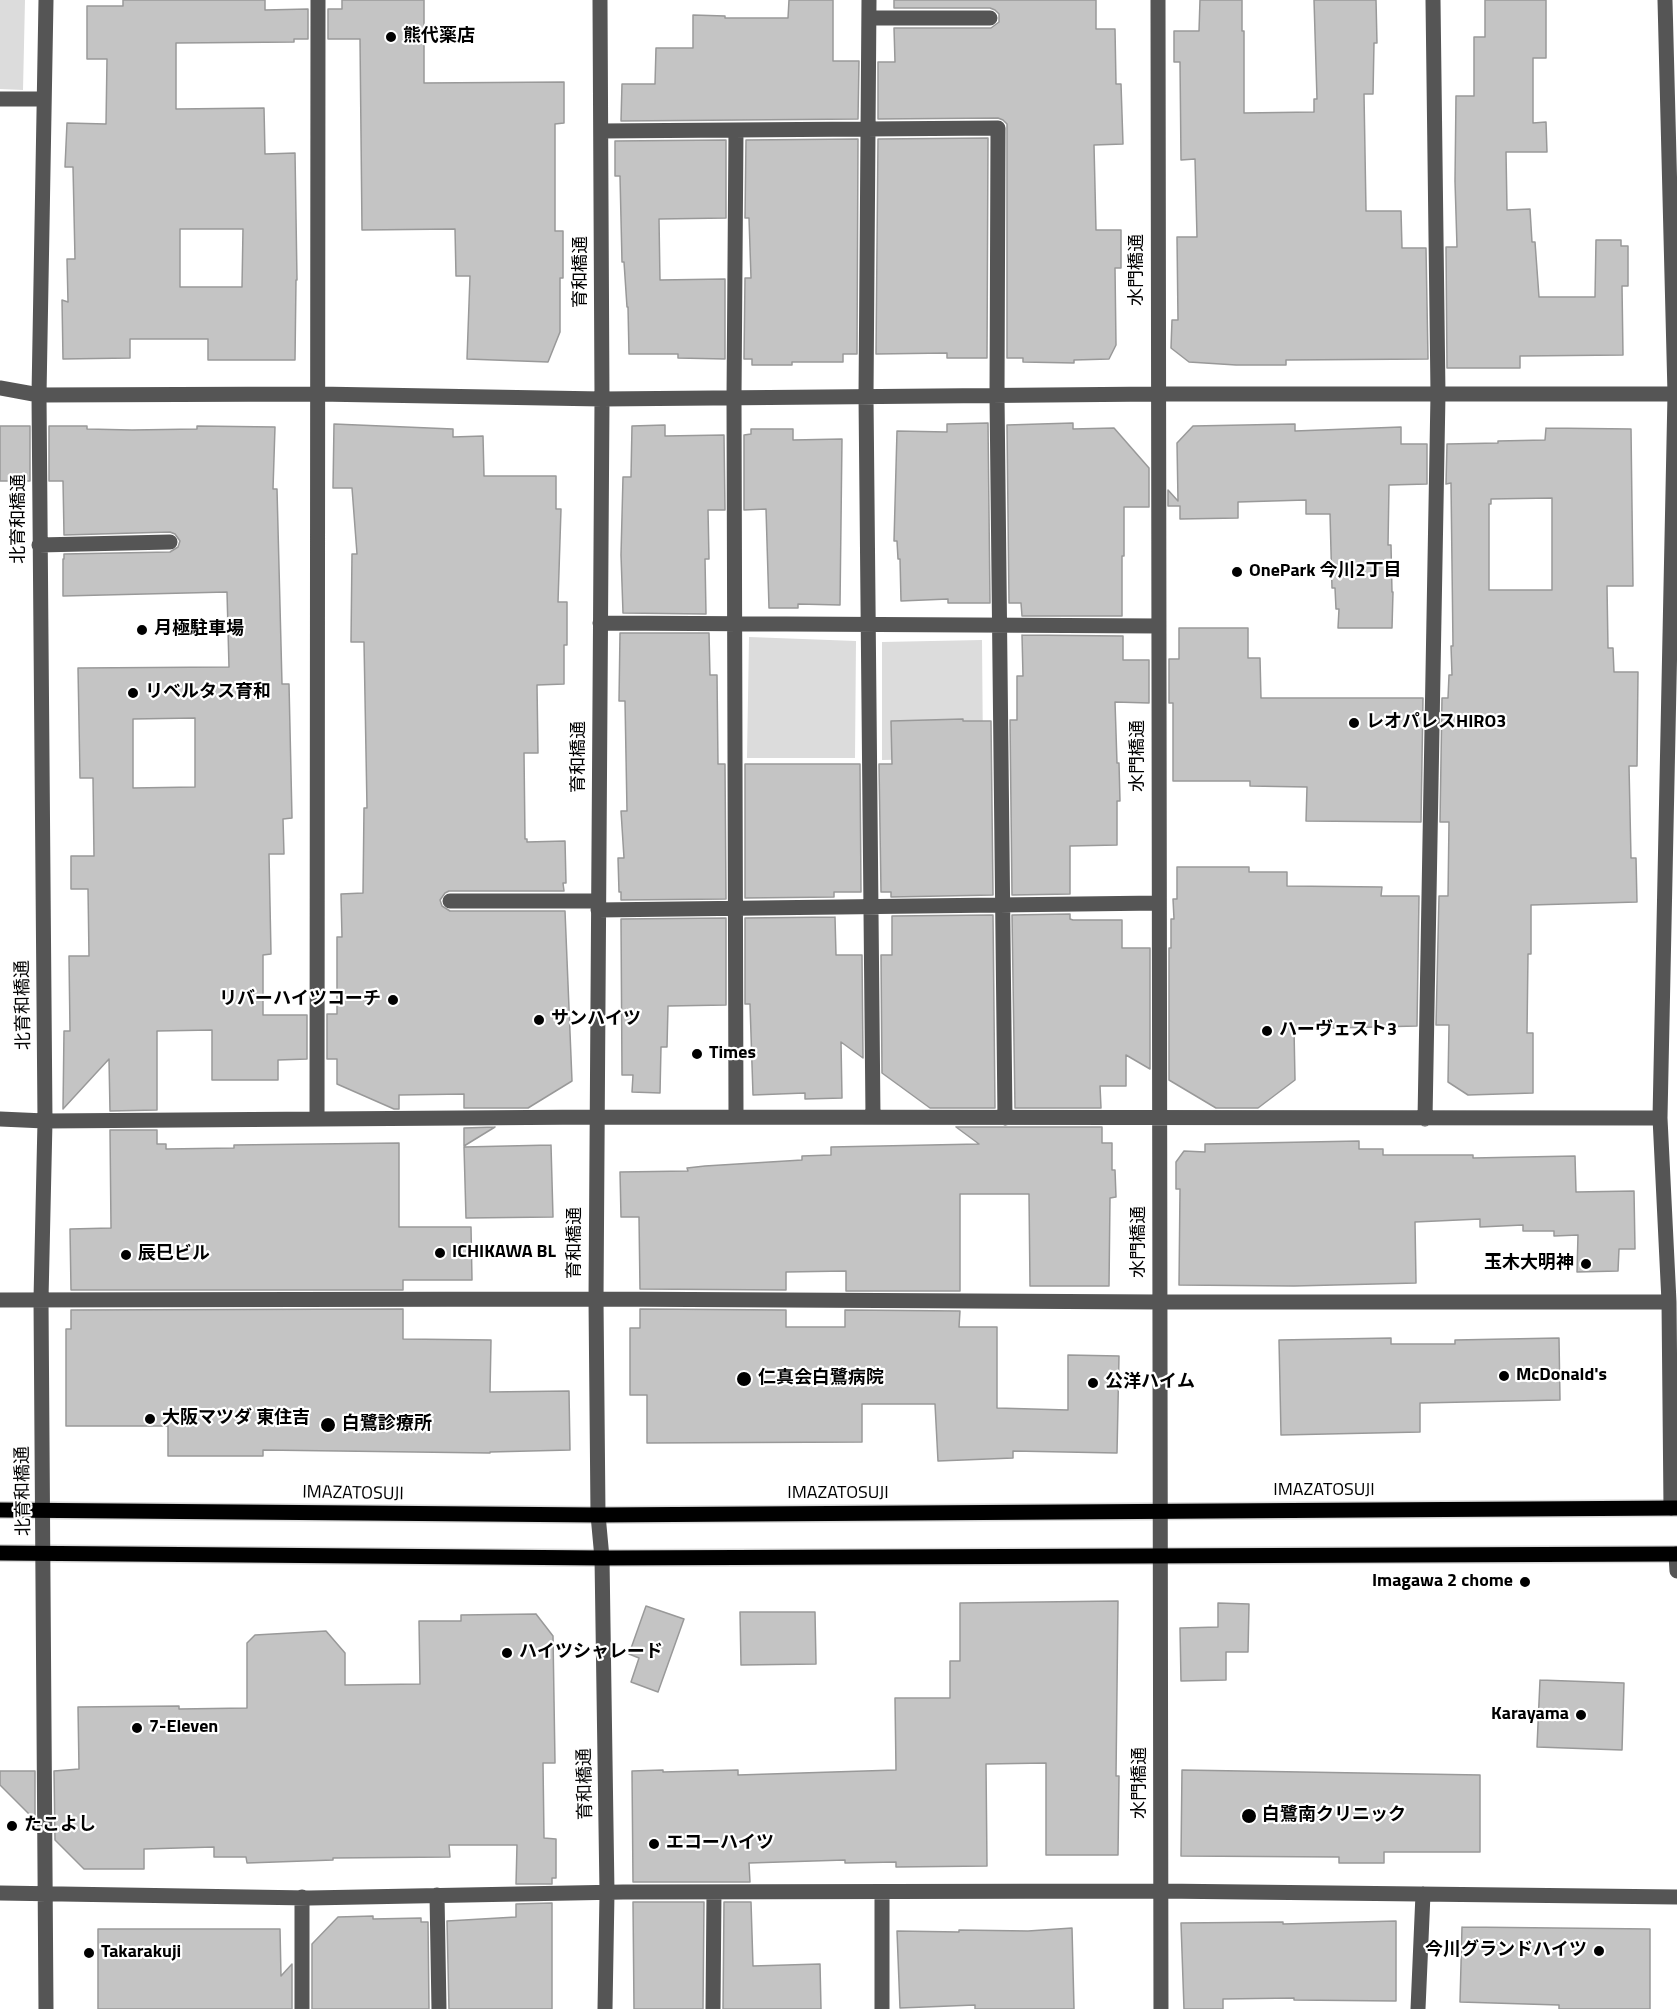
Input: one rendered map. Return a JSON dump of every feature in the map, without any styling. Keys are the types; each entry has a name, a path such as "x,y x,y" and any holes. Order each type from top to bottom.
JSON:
{"main road":[{"name":"IMAZATOSUJI","path":"0,1510 598,1515 1674,1508"},
{"path":"0,1553 602,1558 1677,1554"}],"street":[{"name":"北育和橋通","path":"46,0 39,395 45,1121 41,1299 46,2009"},
{"path":"317,1119 318,0"},
{"name":"育和橋通","path":"600,0 602,399 596,1299 598,1515 602,1558 607,1893 605,2009"},
{"path":"869,0 866,396 873,1118"},
{"name":"水門橋通","path":"1158,0 1161,2009"},
{"path":"1425,1119 1438,394 1433,0"},
{"path":"1665,0 1676,394 1674,597 1660,1118 1672,1279 1669,1302 1674,1508"},
{"path":"869,18 990,18"},
{"path":"0,99 44,99"},
{"path":"601,131 998,128 997,395 1005,1118"},
{"path":"736,130 734,397 736,1117"},
{"path":"0,388 39,395 318,394 602,399 1158,394 1676,394"},
{"path":"39,545 170,542"},
{"path":"600,623 1159,626"},
{"path":"450,901 735,908 1159,903"},
{"path":"0,1119 45,1121 597,1117 1660,1118"},
{"path":"0,1300 1669,1302"},
{"path":"1677,1554 1677,1571"},
{"path":"0,1893 302,1897 714,1892 1160,1891 1677,1897"},
{"path":"713,2009 714,1892"},
{"path":"882,1892 882,2009"},
{"path":"1418,2009 1424,1894"},
{"path":"437,1895 439,2009"},
{"path":"302,1897 302,2009"}],"shaded area":[{"path":"0,0 25,0 23,90 0,89"},
{"path":"749,637 856,641 855,758 747,758"},
{"path":"982,640 983,758 882,760 882,642"}],"building":[{"path":"123,0 265,0 265,10 308,9 308,39 294,39 294,42 176,43 176,109 264,108 265,154 295,153 297,280 295,360 208,360 208,339 130,339 130,358 63,359 62,300 68,302 67,259 75,259 73,167 65,167 67,123 106,124 107,59 87,59 87,6 123,6","holes":["180,229 243,229 242,287 180,287"]},
{"path":"342,0 424,0 424,83 564,82 564,123 555,124 555,231 563,231 560,332 548,362 467,359 470,276 456,276 455,229 362,230 360,39 328,39 328,9 342,9"},
{"path":"789,0 833,0 833,61 859,61 858,119 621,121 622,84 655,84 656,48 693,48 693,15 725,16 725,18 788,18"},
{"path":"894,0 1096,0 1096,29 1115,29 1116,84 1121,84 1123,144 1094,145 1096,230 1121,230 1121,268 1115,268 1116,345 1109,359 1074,360 1074,363 1023,362 1023,358 1007,358 1007,124 998,118 878,119 878,62 895,62 894,28 991,28 999,22 999,14 990,8 894,8"},
{"path":"1200,0 1242,0 1244,113 1314,112 1314,99 1317,99 1314,0 1376,0 1377,43 1374,43 1373,94 1364,94 1366,211 1401,211 1402,248 1426,248 1428,359 1286,360 1286,365 1236,365 1189,362 1171,348 1172,320 1178,320 1177,237 1197,237 1195,159 1181,160 1180,62 1174,62 1174,31 1199,31"},
{"path":"1485,0 1546,0 1546,58 1533,58 1533,123 1546,122 1547,152 1506,152 1507,210 1530,209 1539,297 1595,297 1596,240 1621,240 1621,246 1628,246 1628,286 1622,286 1623,355 1520,356 1520,368 1447,368 1446,247 1457,247 1456,96 1474,96 1474,37 1485,37"},
{"path":"988,138 987,358 947,358 947,353 876,354 878,139"},
{"path":"858,139 857,354 843,354 843,362 752,365 752,359 744,359 745,278 751,278 749,218 745,218 746,140"},
{"path":"726,140 726,218 659,219 660,280 725,279 725,359 678,358 678,354 629,354 628,307 624,262 622,262 620,176 615,176 615,141"},
{"path":"988,423 990,603 948,603 948,599 901,601 900,559 898,559 897,541 894,541 897,431 947,432 947,424"},
{"path":"1073,423 1073,429 1114,428 1149,468 1149,507 1124,507 1122,616 1022,616 1021,603 1009,603 1007,425"},
{"path":"334,424 453,429 453,437 483,436 484,476 556,476 556,509 561,509 558,602 567,602 564,684 537,685 538,753 524,753 525,839 527,842 565,841 566,883 563,883 564,891 449,891 440,900 442,906 450,911 565,911 572,1081 528,1108 464,1108 464,1094 399,1095 399,1109 394,1109 337,1084 337,1059 327,1059 327,1014 337,1014 337,937 342,937 341,894 363,893 364,808 367,808 364,642 351,642 352,554 357,554 352,488 333,488"},
{"path":"1295,424 1295,431 1401,427 1401,444 1427,444 1427,484 1389,485 1388,545 1391,545 1392,628 1338,628 1339,609 1336,609 1335,588 1332,588 1330,514 1306,514 1306,500 1238,502 1238,518 1180,519 1180,506 1168,506 1168,490 1178,501 1177,443 1193,426"},
{"path":"665,425 665,436 724,435 725,510 708,510 709,559 705,559 706,614 623,613 621,555 623,477 631,477 632,426"},
{"path":"0,426 30,426 30,481 0,481"},
{"path":"49,426 87,426 87,429 132,430 197,429 197,426 275,427 273,489 277,489 282,684 289,684 292,818 283,819 284,854 269,854 271,954 263,955 263,1015 307,1015 307,1059 278,1060 278,1080 212,1080 212,1030 157,1031 157,1110 110,1111 109,1059 63,1109 64,1031 70,1031 69,956 89,956 88,889 71,889 71,856 94,856 93,778 80,778 78,668 229,667 227,592 63,596 64,554 170,552 178,547 180,541 175,534 170,532 64,535 63,481 49,481","holes":["195,718 195,787 133,788 133,719"]},
{"path":"1546,428 1631,429 1633,586 1607,586 1608,648 1613,648 1614,672 1638,672 1637,766 1629,766 1631,858 1636,858 1637,902 1531,905 1527,1033 1533,1033 1533,1093 1468,1095 1448,1082 1449,1025 1436,1025 1439,896 1448,896 1449,822 1440,822 1442,698 1448,698 1449,675 1452,675 1451,646 1453,646 1451,483 1446,484 1447,444 1545,440","holes":["1552,498 1552,590 1489,590 1489,504 1491,504 1491,499"]},
{"path":"751,429 793,429 793,440 842,439 840,605 798,604 798,608 769,608 766,509 744,510 744,435 751,434"},
{"path":"1179,628 1248,628 1248,658 1260,658 1261,698 1423,698 1421,822 1306,821 1307,787 1250,786 1250,781 1173,781 1173,703 1169,703 1169,659 1179,659"},
{"path":"620,633 709,633 710,675 717,675 718,764 725,764 726,899 621,900 618,858 624,858 621,811 627,811 625,701 619,701"},
{"path":"1022,635 1123,636 1123,660 1149,660 1149,703 1115,702 1120,801 1117,801 1117,845 1070,846 1070,894 1012,895 1010,720 1017,720 1017,676 1023,676"},
{"path":"963,719 963,721 991,721 993,895 891,897 891,892 881,892 879,764 892,764 891,721"},
{"path":"745,764 860,764 861,892 834,892 834,897 745,898"},
{"path":"1177,867 1249,867 1249,872 1287,872 1287,886 1382,887 1381,896 1419,896 1417,1026 1294,1029 1295,1080 1258,1108 1216,1108 1169,1080 1169,948 1171,948 1171,919 1174,919 1173,899 1177,899"},
{"path":"1070,914 1070,919 1073,920 1122,920 1122,948 1150,948 1150,1069 1126,1055 1126,1086 1100,1086 1101,1108 1015,1108 1012,915"},
{"path":"993,915 995,1108 930,1108 882,1073 881,955 892,955 892,916"},
{"path":"835,917 836,955 862,955 863,1058 841,1042 842,1098 805,1099 805,1093 753,1095 750,1004 745,1004 745,918"},
{"path":"726,918 726,1005 668,1006 667,1047 661,1047 660,1093 632,1092 633,1075 622,1075 621,919"},
{"path":"495,1127 464,1146 464,1128"},
{"path":"956,1127 1102,1127 1102,1143 1112,1143 1112,1170 1115,1170 1116,1197 1110,1198 1109,1286 1030,1286 1029,1194 960,1194 960,1291 846,1291 846,1271 786,1272 786,1290 640,1289 639,1217 621,1217 620,1172 688,1171 687,1168 705,1166 802,1160 802,1156 831,1155 831,1147 979,1144"},
{"path":"110,1130 157,1130 157,1144 166,1144 166,1149 234,1148 234,1145 399,1143 399,1227 471,1227 472,1280 403,1280 403,1290 71,1290 70,1229 111,1228"},
{"path":"1359,1141 1359,1149 1383,1149 1383,1155 1473,1155 1473,1158 1575,1156 1576,1192 1634,1191 1635,1249 1619,1249 1618,1271 1577,1272 1578,1235 1554,1236 1554,1231 1523,1231 1523,1225 1480,1227 1480,1219 1415,1222 1416,1283 1294,1286 1179,1285 1180,1189 1176,1189 1176,1162 1184,1151 1205,1152 1205,1144"},
{"path":"551,1145 553,1217 466,1218 464,1147"},
{"path":"403,1309 403,1339 491,1340 490,1392 569,1391 570,1450 490,1453 263,1450 263,1456 168,1456 168,1426 66,1426 66,1329 71,1329 71,1310"},
{"path":"640,1309 786,1310 786,1327 845,1327 845,1310 960,1311 959,1327 997,1327 997,1408 1068,1410 1068,1355 1119,1356 1117,1453 1013,1451 1013,1458 938,1461 935,1404 862,1404 862,1442 647,1443 647,1395 630,1395 630,1328 640,1328"},
{"path":"1391,1338 1391,1344 1455,1344 1455,1340 1559,1338 1560,1400 1420,1403 1420,1432 1281,1435 1279,1340"},
{"path":"1118,1601 1116,1776 1119,1776 1118,1855 1046,1855 1046,1763 986,1764 987,1866 896,1867 896,1862 845,1863 845,1860 749,1863 750,1882 633,1882 632,1771 738,1770 738,1775 896,1770 895,1698 950,1698 950,1661 960,1661 960,1603"},
{"path":"1218,1603 1249,1604 1248,1652 1226,1652 1226,1680 1181,1681 1180,1628 1218,1627"},
{"path":"646,1606 684,1619 658,1692 631,1682 639,1658 629,1654"},
{"path":"740,1612 815,1612 816,1664 741,1665"},
{"path":"536,1614 553,1636 555,1763 543,1763 544,1838 556,1839 556,1878 552,1878 552,1884 516,1884 517,1845 449,1845 450,1857 333,1858 333,1860 247,1863 246,1857 214,1857 214,1847 144,1849 144,1869 84,1869 55,1840 54,1771 79,1769 78,1707 247,1708 247,1643 255,1635 326,1631 345,1653 345,1685 420,1684 419,1621 461,1621 461,1615"},
{"name":"Karayama","path":"1540,1680 1624,1683 1622,1750 1537,1747"},
{"path":"1182,1770 1480,1775 1480,1852 1384,1852 1384,1863 1339,1863 1339,1857 1181,1856"},
{"path":"0,1771 35,1771 35,1820 0,1785"},
{"path":"633,1902 704,1902 703,2009 634,2009"},
{"path":"724,1902 751,1902 753,1966 820,1964 821,2009 723,2009"},
{"path":"552,1903 552,2009 449,2009 447,1921 516,1917 516,1904"},
{"path":"373,1916 373,1919 421,1918 421,1922 428,1922 429,2009 312,2009 312,1944 338,1917"},
{"path":"1396,1921 1396,2001 1294,2000 1294,1998 1223,1999 1223,2009 1184,2009 1181,1923 1283,1922 1283,1924"},
{"path":"1462,1927 1650,1929 1650,2009 1559,2009 1559,2005 1460,2002"},
{"path":"1072,1928 1074,2009 975,2009 975,2005 900,2008 897,1931 1028,1931"},
{"path":"98,1929 280,1929 281,1976 292,1964 292,2009 98,2009"}],"place":[{"name":"熊代薬店","path":"391,37"},
{"name":"OnePark 今川2丁目","path":"1237,572"},
{"name":"月極駐車場","path":"142,630"},
{"name":"リベルタス育和","path":"133,693"},
{"name":"レオパレスHIRO3","path":"1354,723"},
{"name":"リバーハイツコーチ","path":"393,1000"},
{"name":"サンハイツ","path":"539,1020"},
{"name":"ハーヴェスト3","path":"1267,1031"},
{"name":"Times","path":"697,1054"},
{"name":"ICHIKAWA BL","path":"440,1253"},
{"name":"辰巳ビル","path":"126,1255"},
{"name":"玉木大明神","path":"1586,1264"},
{"name":"McDonald's","path":"1504,1376"},
{"name":"仁真会白鷺病院","path":"744,1379"},
{"name":"公洋ハイム","path":"1093,1383"},
{"name":"大阪マツダ 東住吉","path":"150,1419"},
{"name":"白鷺診療所","path":"328,1425"},
{"name":"Imagawa 2 chome","path":"1525,1582"},
{"name":"ハイツシャレード","path":"507,1653"},
{"name":"Karayama","path":"1581,1715"},
{"name":"7-Eleven","path":"137,1728"},
{"name":"白鷺南クリニック","path":"1249,1816"},
{"name":"たこよし","path":"12,1826"},
{"name":"エコーハイツ","path":"654,1844"},
{"name":"今川グランドハイツ","path":"1599,1951"},
{"name":"Takarakuji","path":"89,1953"}]}
